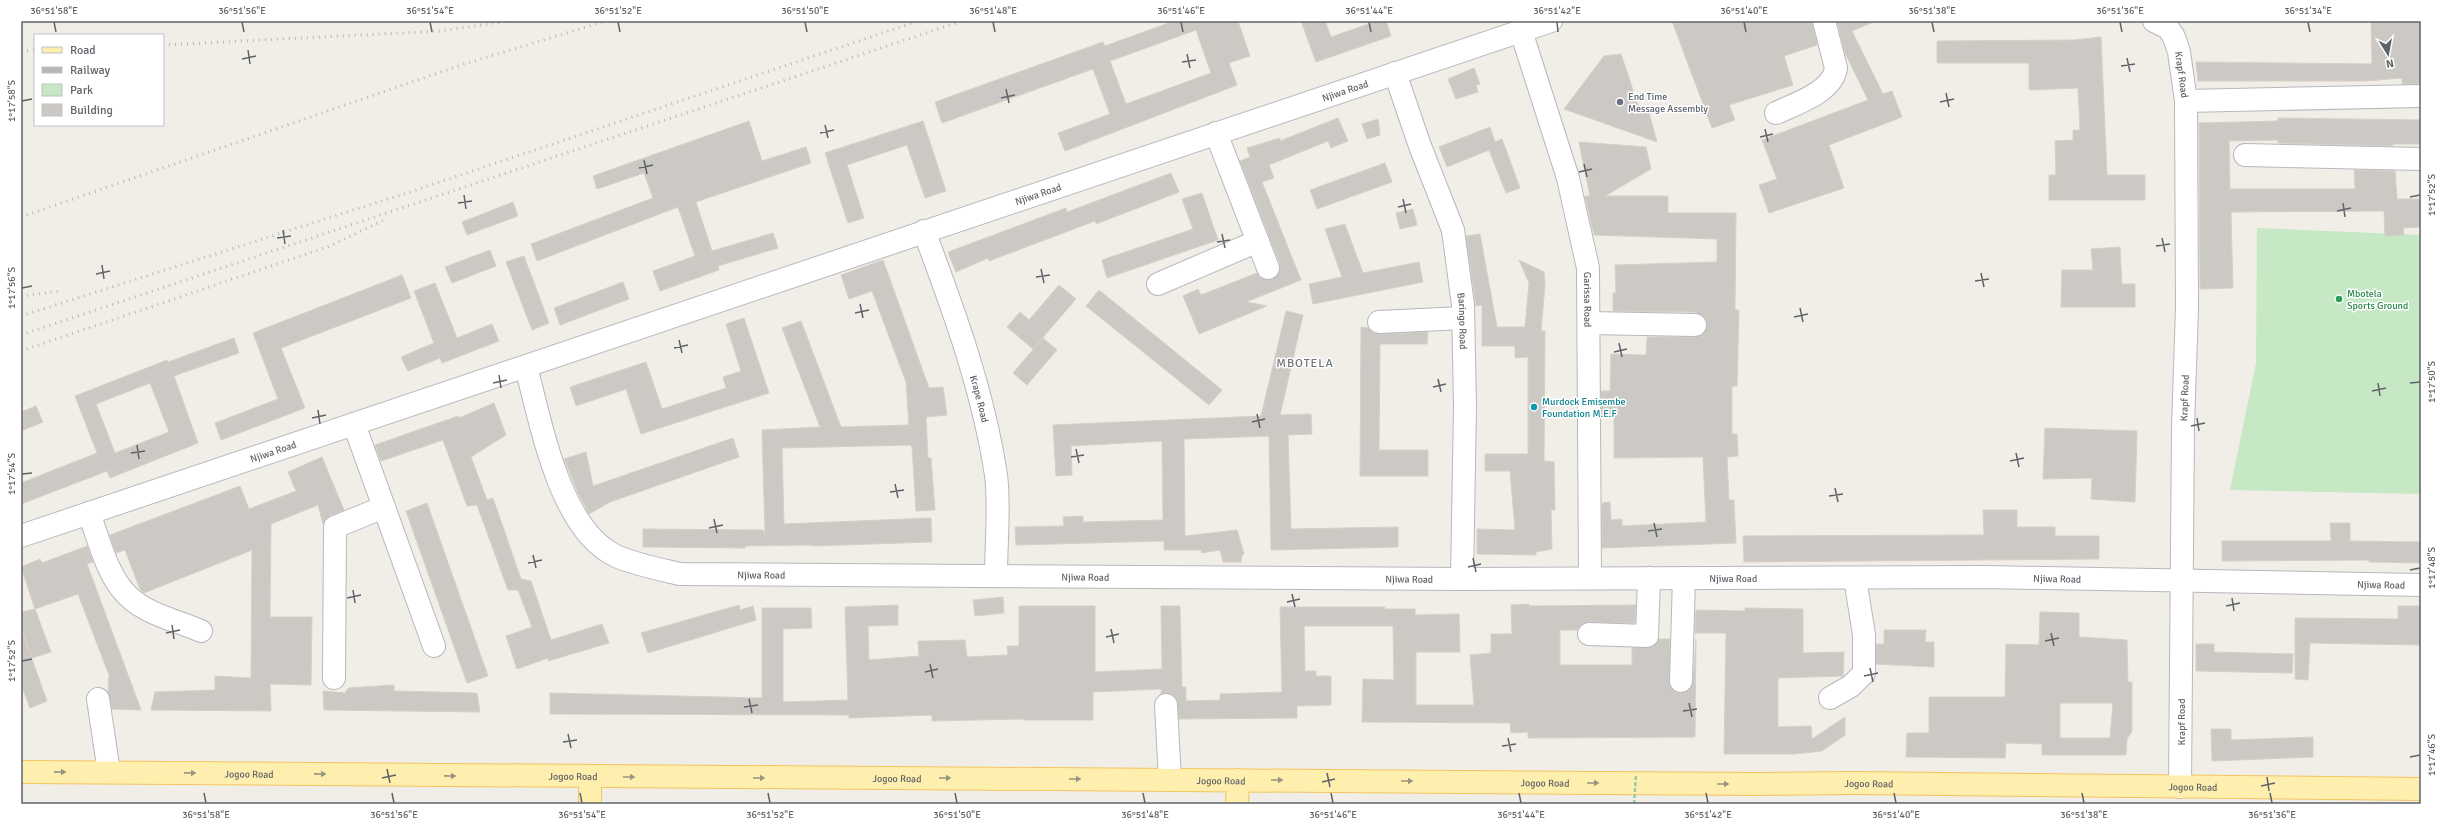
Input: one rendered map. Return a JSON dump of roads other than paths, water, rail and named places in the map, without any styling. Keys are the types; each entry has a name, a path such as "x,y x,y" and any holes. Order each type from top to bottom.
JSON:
{"main road":[{"name":"Jogoo Road","path":"21,772 2421,789"},
{"path":"590,777 590,804"},
{"path":"1237,804 1238,780"}],"street":[{"name":"Njiwa Road","path":"21,536 1551,21"},
{"path":"1776,113 1810,96 1832,81 1836,68 1824,21"},
{"name":"Krapf Road","path":"2154,21 2168,28 2174,37 2186,101 2187,308 2181,581 2180,787"},
{"name":"Garissa Road","path":"1521,31 1571,193 1588,268 1590,577"},
{"name":"Baringo Road","path":"1395,73 1420,146 1453,230 1463,318 1465,406 1462,579"},
{"path":"2186,101 2421,96"},
{"path":"1216,133 1268,268"},
{"path":"2245,155 2421,159"},
{"name":"Krape Road","path":"924,231 961,330 983,407 996,477 996,575"},
{"path":"1158,284 1258,241"},
{"path":"1379,322 1463,318"},
{"path":"1589,323 1695,325"},
{"name":"Njiwa Road","path":"526,367 556,478 578,517 597,544 616,556 680,574 1462,579 1590,577 1986,577 2421,585"},
{"path":"354,424 434,646"},
{"path":"334,678 335,527 384,507"},
{"path":"89,513 114,577 128,597 149,609 200,631"},
{"path":"1589,634 1647,636 1649,578"},
{"path":"1681,681 1684,578"},
{"path":"1830,698 1850,686 1864,673 1864,635 1855,578"},
{"path":"98,699 109,772"},
{"path":"1166,705 1170,780"}],"railway":[{"path":"164,45 441,31 508,21"},
{"path":"21,217 461,65 606,21"},
{"path":"21,316 413,191 918,21"},
{"path":"21,335 962,21"},
{"path":"21,51 34,50"},
{"path":"21,351 330,246 384,220"},
{"path":"21,296 62,291"}],"place":[{"name":"End Time Message Assembly","path":"1620,102"},
{"name":"Mbotela Sports Ground","path":"2339,299"},
{"name":"Murdock Emisembe Foundation M.E.F","path":"1534,407"}],"district":[{"name":"MBOTELA","path":"1305,363"}]}
